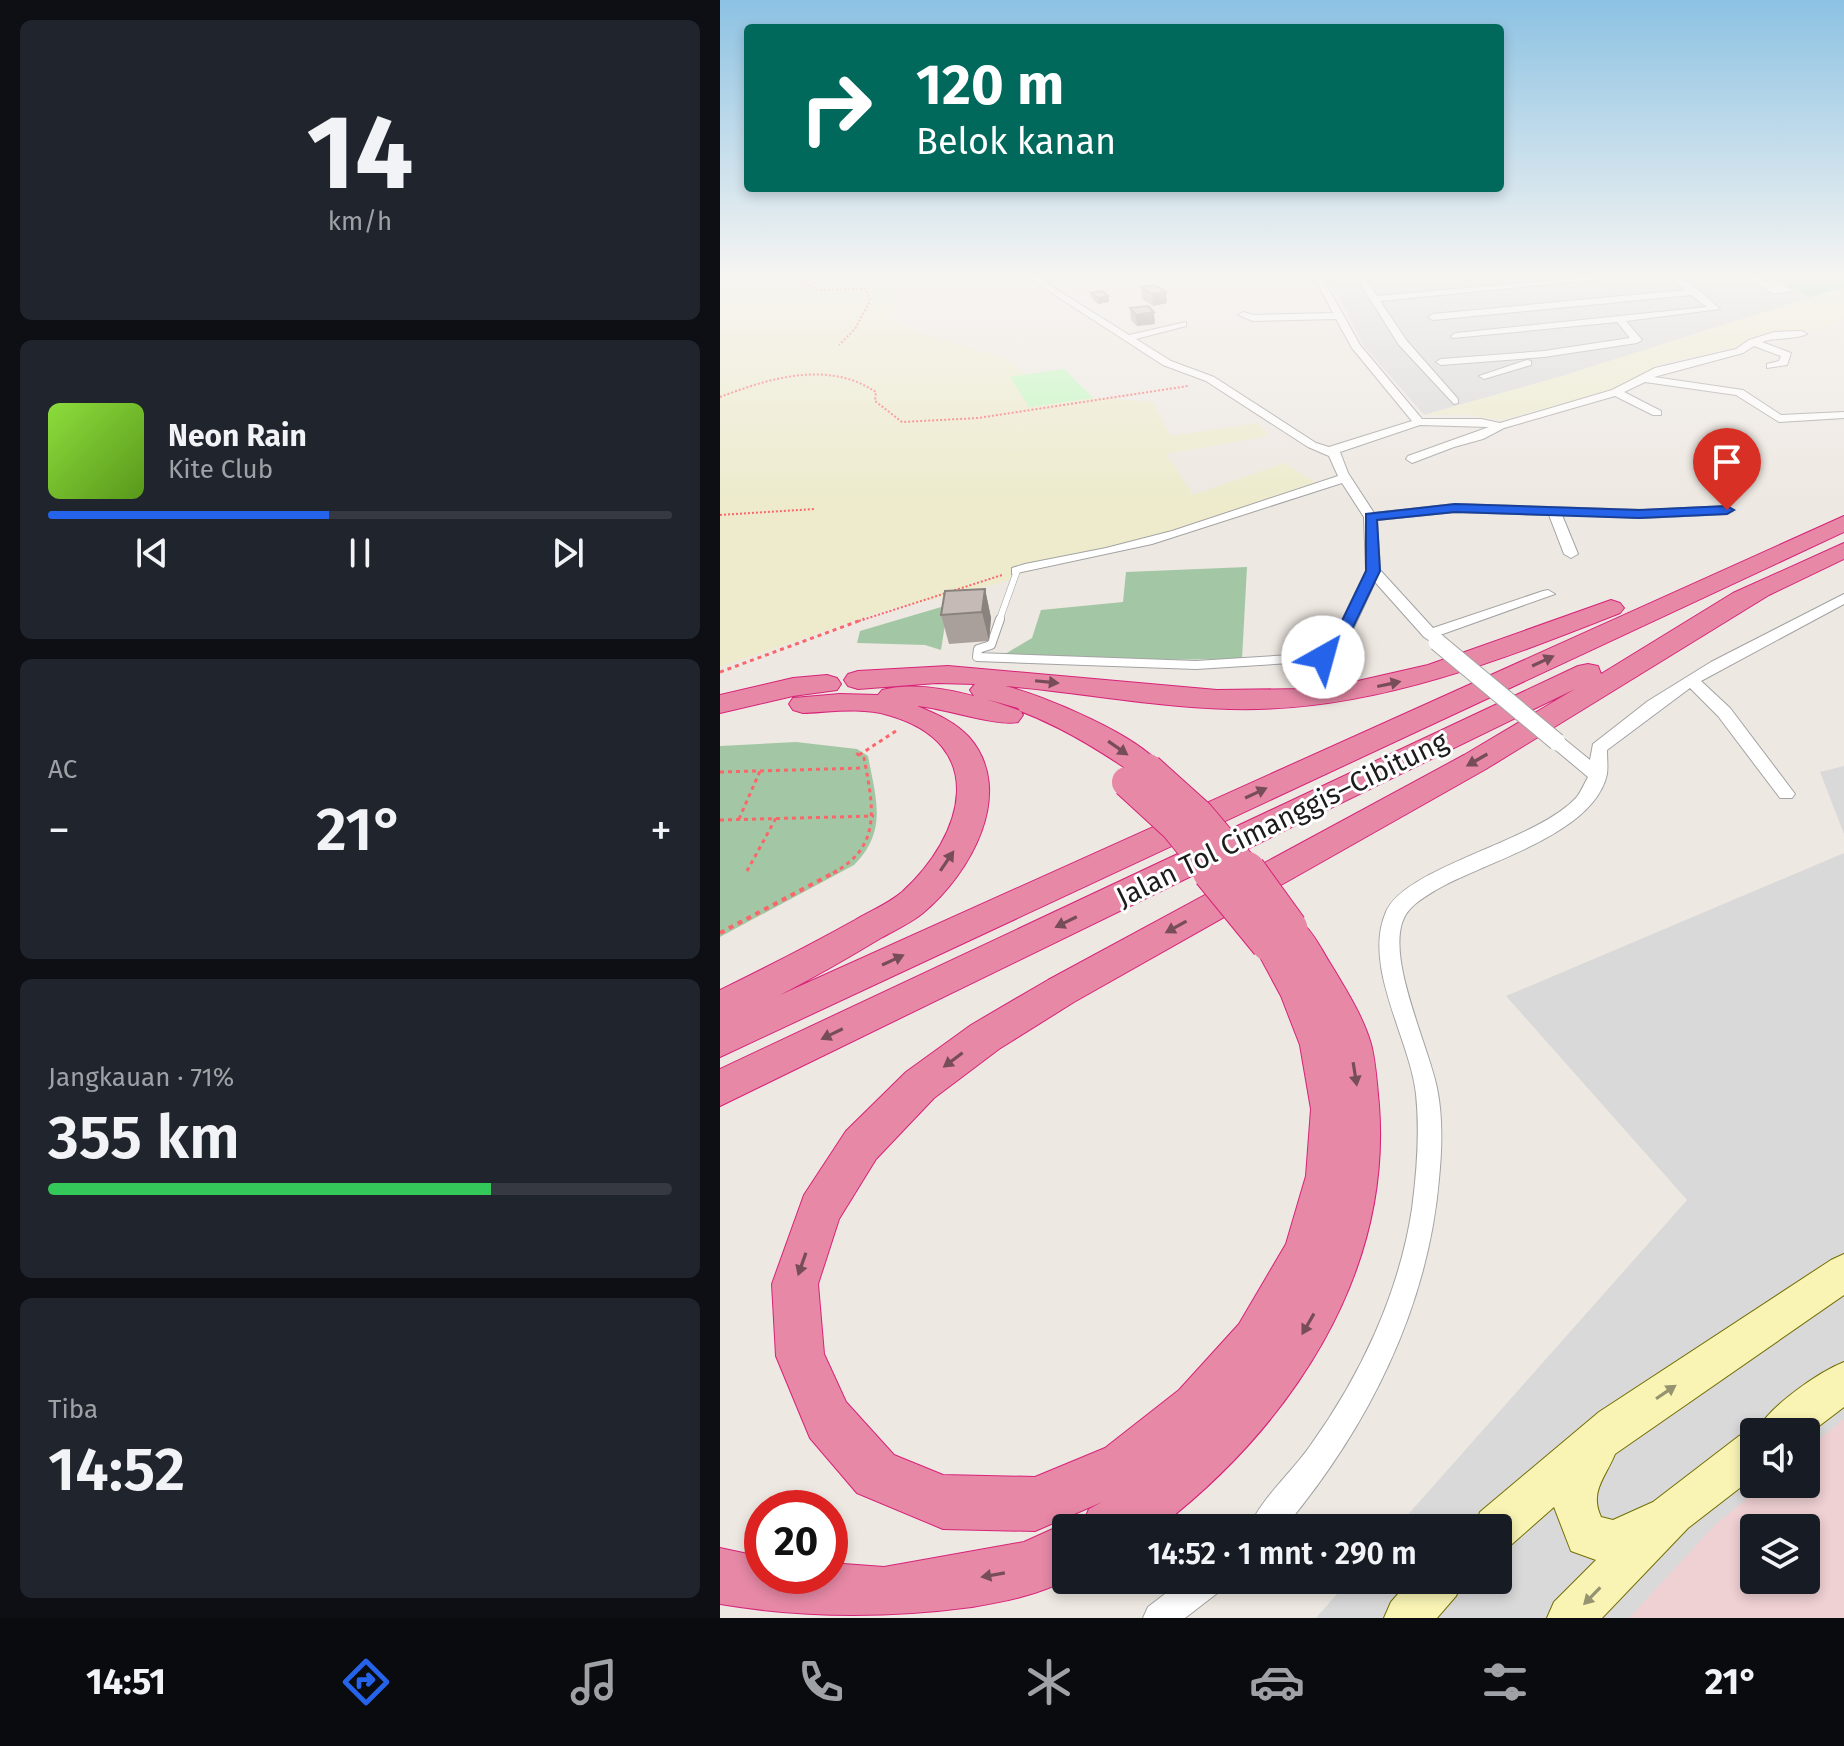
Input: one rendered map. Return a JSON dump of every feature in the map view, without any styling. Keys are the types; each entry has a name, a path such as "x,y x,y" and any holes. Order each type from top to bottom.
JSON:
{"highway":[{"path":"720,704 793,687 947,674 1257,700 1368,688 1472,662 1844,521"},
{"name":"Jalan Tol Cimanggis–Cibitung","path":"720,1040 1844,521"},
{"name":"Jalan Tol Cimanggis–Cibitung","path":"720,1088 1844,550"},
{"path":"1279,936 1320,1045 1332,1109 1328,1176 1306,1253 1256,1341 1197,1408 1123,1466 1035,1504 943,1502 876,1474 828,1420 800,1356 795,1284 820,1210 861,1145 920,1085 985,1037 1048,999 1475,762 1760,590"},
{"path":"858,680 921,681 991,691 1041,707 1094,732 1137,776 1176,827 1324,985 1351,1042 1361,1113 1357,1191 1329,1287 1276,1378 1217,1444 1134,1514"},
{"path":"720,724 803,704 912,695 978,706 1025,720 1137,776"},
{"path":"720,1008 820,958 912,903 948,864 975,805 975,771 958,742 934,723 899,708 860,702 803,704"},
{"path":"720,1576 758,1585 884,1595 1030,1569 1052,1557"}],"street":[{"path":"1151,353 1222,387 1312,445 1333,453 1370,517 1373,571 1335,651"},
{"path":"1361,353 1419,422"},
{"path":"1411,353 1454,401"},
{"path":"1425,367 1441,362 1554,353"},
{"path":"1412,459 1479,437 1500,426 1616,392 1659,370 1733,353"},
{"path":"1771,366 1783,363 1787,355 1780,353"},
{"path":"1484,376 1533,362 1544,354"},
{"path":"1415,357 1441,362"},
{"path":"1640,378 1740,392 1779,419 1844,415"},
{"path":"1616,392 1657,413"},
{"path":"1333,453 1337,447 1419,422 1481,422 1500,426"},
{"path":"1017,571 1051,560 1085,557 1123,548 1249,511 1345,478"},
{"path":"1370,517 1455,508 1644,514 1727,510"},
{"path":"1554,512 1571,554"},
{"path":"1373,571 1433,638 1598,776"},
{"path":"1433,638 1548,594"},
{"path":"1275,1514 1341,1429 1376,1365 1405,1286 1424,1217 1429,1155 1426,1091 1391,964 1387,935 1396,911 1415,893 1546,828 1580,805 1598,776 1599,748 1629,721 1802,618 1844,598"},
{"path":"1692,682 1724,712 1786,794"},
{"path":"1512,1514 1614,1427 1844,1273"},
{"path":"1796,1418 1844,1382"},
{"path":"1614,1427 1576,1480 1574,1507 1587,1535 1615,1543 1673,1513"},
{"path":"1570,1618 1673,1513 1740,1462"},
{"path":"1159,1618 1191,1594"},
{"path":"1407,1618 1428,1594"}],"lane":[{"path":"1017,571 991,645 978,649 977,657 1196,665 1323,657 1335,651"}],"path":[{"path":"720,397 798,376 839,374 871,388 876,392 875,401 902,422 978,418 1187,386 1222,387"},
{"path":"720,515 814,509"},
{"path":"720,672 918,600 1017,571"},
{"path":"720,933 851,863 863,850 874,816 864,758 857,753 906,724"},
{"path":"720,772 865,768"},
{"path":"739,819 760,771"},
{"path":"720,820 874,816"},
{"path":"747,871 776,818"}],"shaded area":[{"path":"720,353 986,353 1004,358 1032,379 1086,397 1153,402 1171,436 1258,423 1268,436 1166,454 1193,495 1284,463 1321,486 1118,550 1037,568 1000,583 883,611 720,667"},
{"path":"1370,353 1636,353 1562,376 1424,415"},
{"path":"1636,353 1714,353 1661,363 1618,388 1503,420 1464,415 1424,415"},
{"path":"1844,766 1844,834 1820,772"},
{"path":"1844,853 1844,1618 1316,1618 1337,1594 1512,1594 1512,1514 1408,1514 1687,1200 1506,996"},
{"path":"1844,1419 1844,1618 1629,1618 1716,1524 1748,1498 1820,1498 1820,1439"}],"green space":[{"path":"1064,369 1093,398 1029,407 1010,377"},
{"path":"1247,567 1242,659 1113,660 1005,654 1032,638 1041,610 1123,602 1126,572"},
{"path":"948,605 941,650 925,645 857,643 860,631"},
{"path":"796,742 857,749 868,756 877,814 872,840 854,865 720,937 720,746"}],"building":[{"path":"985,589 982,612 941,615 945,591"}],"route":[{"path":"1323,657 1335,651 1373,571 1370,517 1455,508 1639,514 1727,510"}]}
